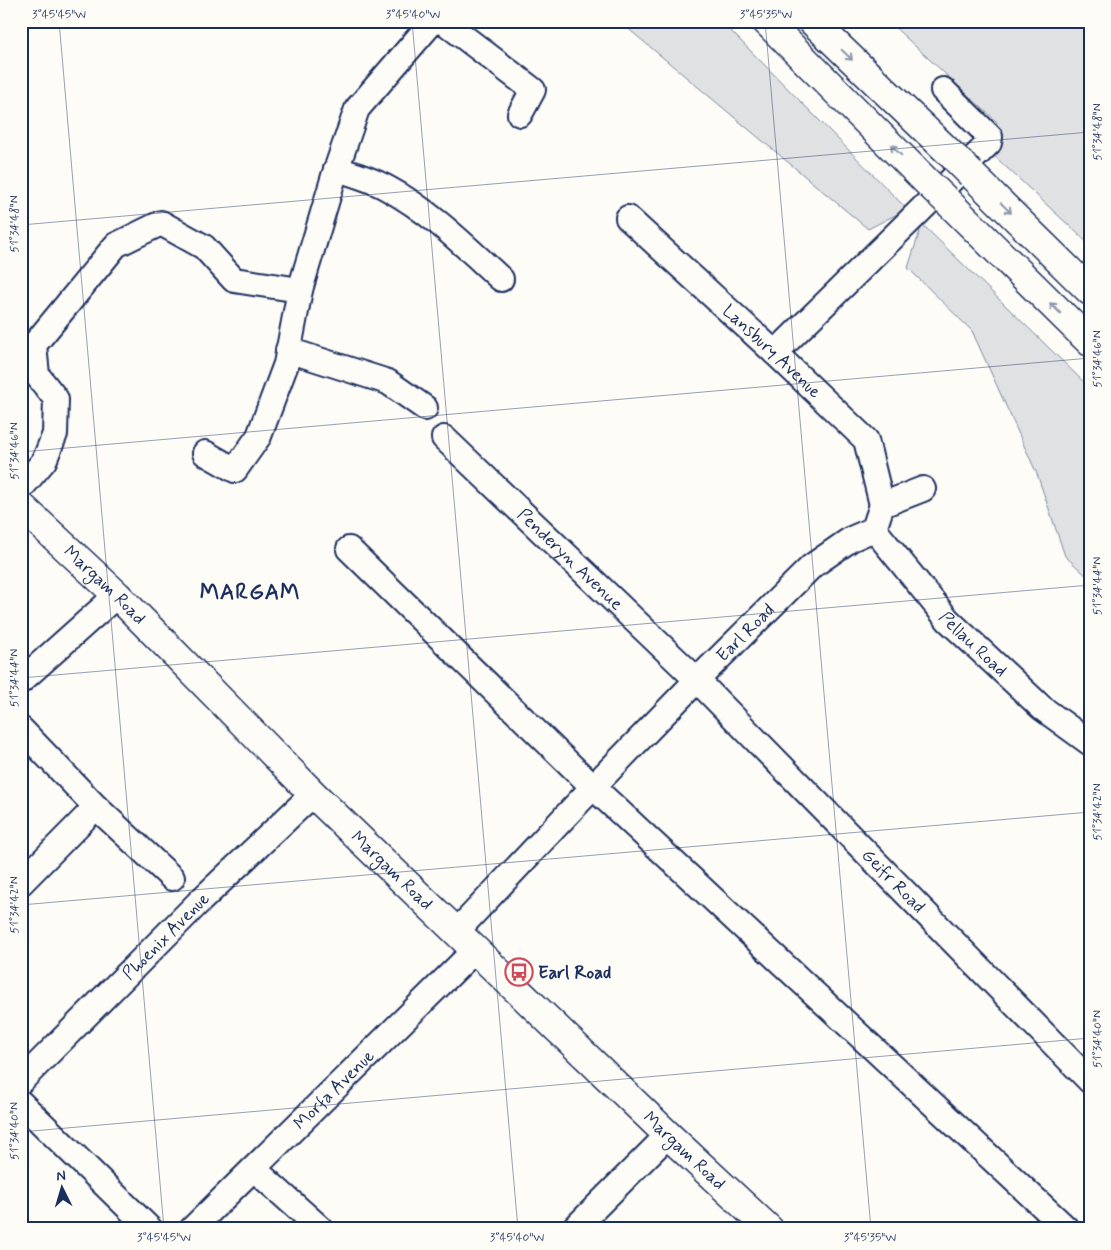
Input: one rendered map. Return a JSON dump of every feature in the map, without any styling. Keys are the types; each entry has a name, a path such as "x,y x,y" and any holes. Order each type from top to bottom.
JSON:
{"main road":[{"path":"766,21 1090,342"},
{"path":"812,21 1090,291"},
{"name":"Margam Road","path":"21,506 117,595 313,794 668,1135 769,1229"}],"street":[{"path":"205,452 235,470 259,436 286,364 300,290 336,169 358,110 433,21"},
{"path":"443,21 532,90 520,114"},
{"path":"775,352 989,143 990,136 943,90"},
{"path":"336,169 368,179 412,203 436,220 501,279"},
{"name":"Lansbury Avenue","path":"628,218 775,352 866,440 882,505"},
{"path":"21,488 44,461 55,434 56,400 37,375 34,345 116,245 161,223 204,246 234,280 300,290"},
{"path":"288,350 388,382 425,408"},
{"name":"Penderyn Avenue","path":"444,438 697,680"},
{"path":"874,529 882,505 923,489"},
{"name":"Earl Road","path":"466,941 594,787 697,680 812,566 851,538 874,529"},
{"name":"Pellau Road","path":"874,529 948,620 1042,708 1090,743"},
{"path":"349,549 594,787 1067,1229"},
{"path":"21,681 117,595"},
{"name":"Geifr Road","path":"697,680 1090,1081"},
{"path":"21,729 96,807 172,878"},
{"name":"Phoenix Avenue","path":"21,1081 198,902 313,794"},
{"path":"21,883 96,807"},
{"name":"Morfa Avenue","path":"192,1229 254,1169 466,941"},
{"path":"21,1103 150,1229"},
{"path":"574,1229 668,1135"},
{"path":"254,1169 321,1229"}],"shaded area":[{"path":"619,21 721,21 907,209 868,229"},
{"path":"888,21 1090,21 1090,245 991,153 1001,141 996,121"},
{"path":"922,224 1090,388 1090,579 1065,556 1037,474 972,331 908,268"}],"place":[{"name":"Earl Road","path":"519,972"}],"district":[{"name":"MARGAM","path":"250,591"}]}
